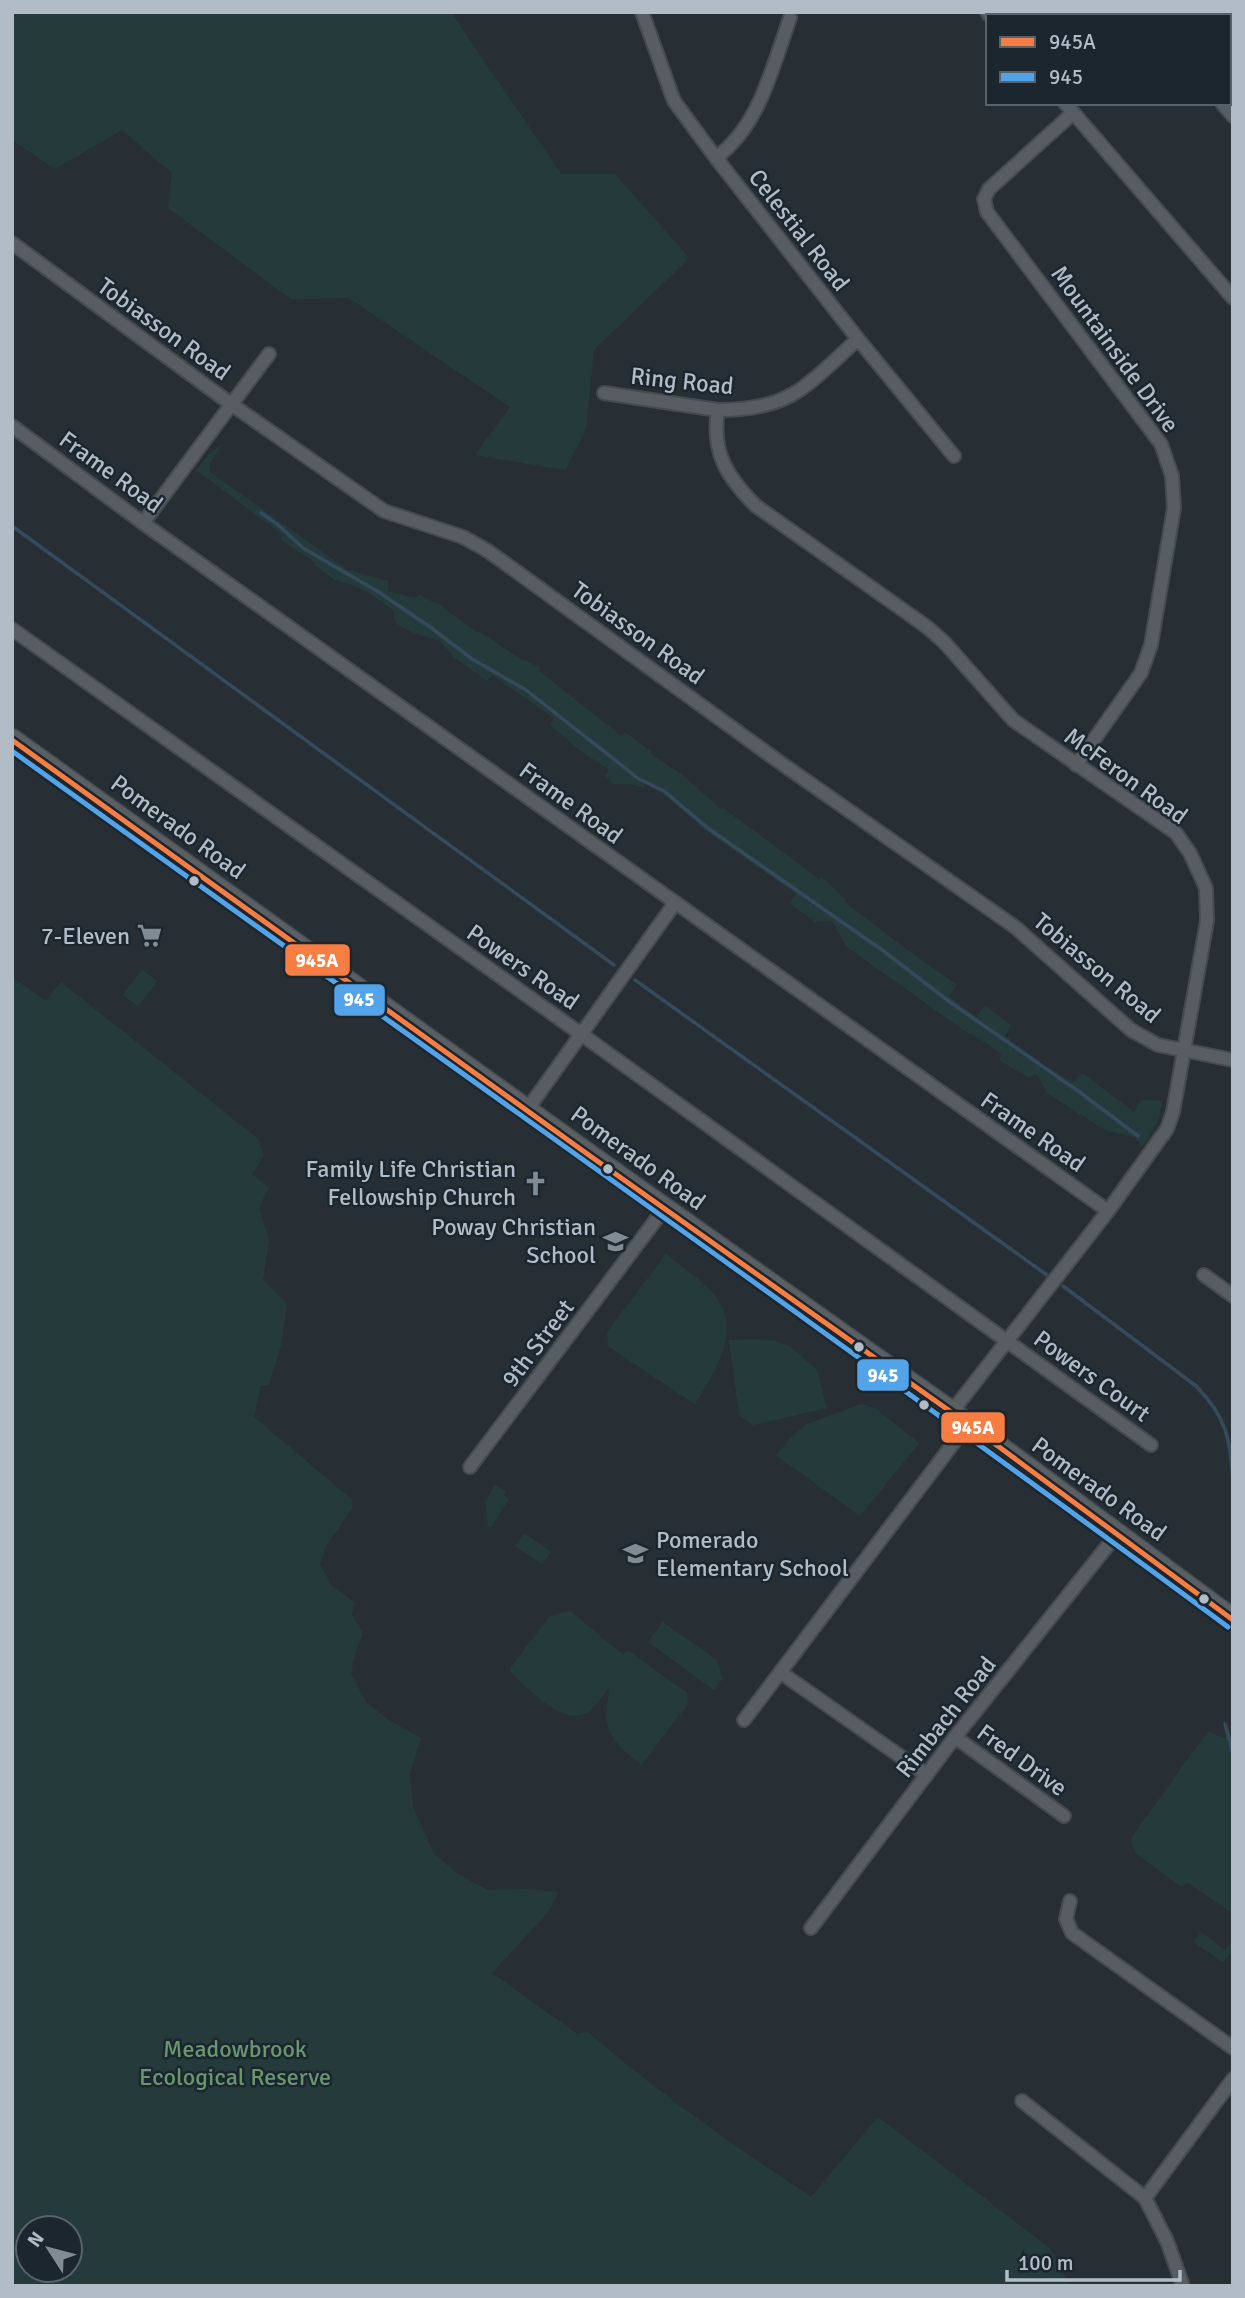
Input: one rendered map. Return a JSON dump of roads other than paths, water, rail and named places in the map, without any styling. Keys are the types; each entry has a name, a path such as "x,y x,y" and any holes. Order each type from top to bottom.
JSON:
{"main road":[{"name":"Pomerado Road","path":"12,740 960,1419 1233,1620"}],"street":[{"name":"Celestial Road","path":"642,12 674,101 858,339 954,456"},
{"path":"716,158 746,128 761,101 790,18"},
{"path":"1069,108 1232,295"},
{"name":"Mountainside Drive","path":"1069,108 989,189 984,199 986,212 1161,444 1172,476 1174,508 1151,645 1141,673 1076,765"},
{"name":"Tobiasson Road","path":"12,243 231,404 384,511 463,537 488,551 778,761 1015,927 1131,1030 1158,1045 1233,1060"},
{"name":"Ring Road","path":"604,393 718,410 766,405 799,391 858,339"},
{"path":"143,523 269,354"},
{"name":"McFeron Road","path":"718,410 715,430 721,461 739,489 756,506 928,627 952,651 1003,712 1176,834 1190,853 1206,888 1207,920 1173,1112 1167,1129 1008,1341 960,1419 744,1720"},
{"name":"Frame Road","path":"12,426 143,523 1108,1211"},
{"name":"Powers Road","path":"12,629 1008,1341"},
{"path":"527,1110 675,903"},
{"name":"9th Street","path":"470,1467 664,1209"},
{"path":"1204,1275 1233,1296"},
{"name":"Powers Court","path":"1008,1341 1151,1445"},
{"name":"Rimbach Road","path":"811,1928 955,1737 1117,1534"},
{"path":"780,1672 927,1775"},
{"name":"Fred Drive","path":"955,1737 1064,1816"},
{"path":"1070,1901 1066,1919 1072,1933 1233,2048"},
{"path":"1145,2198 1233,2079"},
{"path":"1023,2101 1145,2198 1167,2241 1184,2286"}],"waterway":[{"path":"261,513 303,548 377,591 472,659 526,690 639,779 664,791 709,829 882,950 1138,1136"},
{"path":"12,526 614,965"},
{"path":"635,980 1047,1275"},
{"path":"1063,1286 1196,1386 1206,1397 1225,1428 1233,1479"},
{"path":"1225,1724 1233,1753"}],"place":[{"name":"7-Eleven","path":"150,936"},
{"name":"Family Life Christian Fellowship Church","path":"536,1183"},
{"name":"Poway Christian School","path":"616,1241"},
{"name":"Pomerado Elementary School","path":"636,1554"}],"park label":[{"name":"Meadowbrook Ecological Reserve","path":"235,2063"}]}
